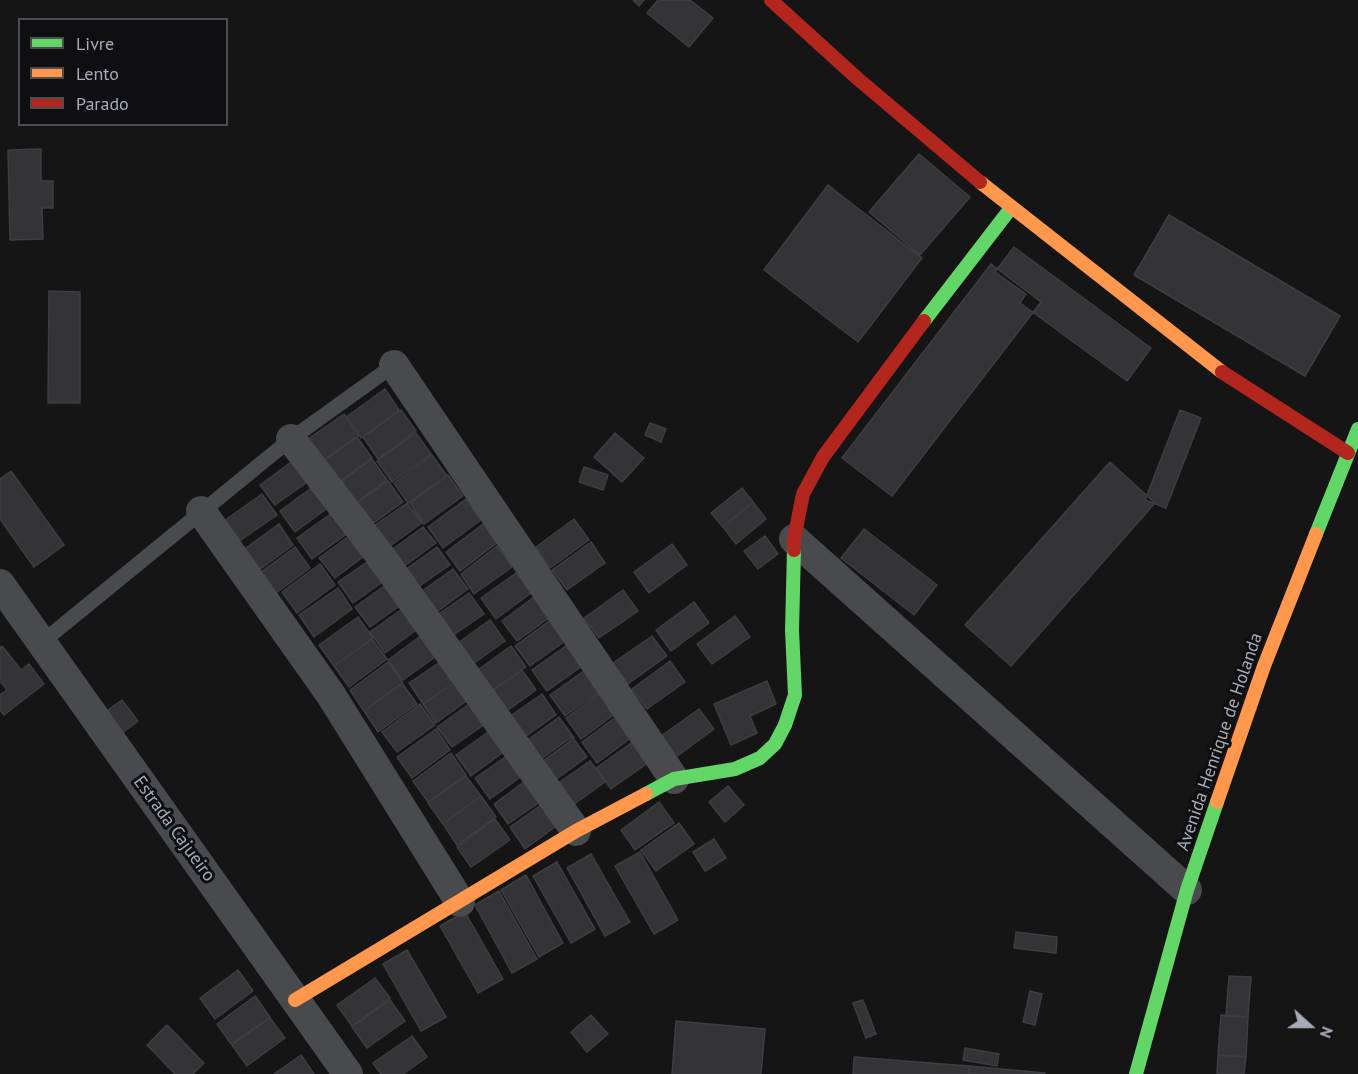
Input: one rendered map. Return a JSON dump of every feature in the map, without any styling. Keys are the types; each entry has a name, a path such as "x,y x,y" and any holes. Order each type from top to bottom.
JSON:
{"street":[{"path":"771,0 858,79 1011,208 1234,381 1348,453"},
{"path":"296,1000 576,831 674,779 735,769 760,758 775,744 786,725 795,695 792,630 794,539 803,494 823,457 1011,208"},
{"path":"394,365 674,779"},
{"name":"Avenida Henrique de Holanda","path":"1136,1074 1187,890 1264,666 1358,429"},
{"path":"291,439 379,554 576,831"},
{"path":"201,511 331,696 460,902"},
{"path":"794,539 1187,890"},
{"name":"Estrada Cajueiro","path":"0,584 348,1074"}],"lane":[{"path":"41,643 291,439 394,365"}],"building":[{"path":"633,0 644,0 639,6"},
{"path":"658,0 690,0 713,18 689,47 647,13"},
{"path":"41,149 41,181 53,181 53,208 42,208 43,239 10,240 8,150"},
{"path":"919,154 970,197 920,255 869,212"},
{"path":"828,185 922,258 858,342 764,270"},
{"path":"1169,215 1340,316 1305,376 1134,275"},
{"path":"1014,247 1151,348 1127,381 1020,303 1026,294 995,272"},
{"path":"991,264 1041,302 892,496 842,458"},
{"path":"49,291 80,292 80,403 48,403"},
{"path":"385,389 399,410 361,438 346,417"},
{"path":"401,410 416,431 378,459 363,437"},
{"path":"1180,410 1201,418 1166,508 1145,500"},
{"path":"344,414 359,435 320,462 305,441"},
{"path":"650,423 666,429 661,442 645,435"},
{"path":"416,433 431,454 392,482 377,461"},
{"path":"615,433 644,458 622,482 594,457"},
{"path":"357,437 372,458 333,486 318,465"},
{"path":"432,455 447,476 408,503 394,483"},
{"path":"298,457 313,478 275,505 260,485"},
{"path":"372,459 387,480 349,508 334,487"},
{"path":"1110,462 1155,503 1011,666 965,625"},
{"path":"584,467 608,475 603,490 579,482"},
{"path":"11,471 64,545 34,567 0,519 0,479"},
{"path":"448,475 463,496 424,524 410,503"},
{"path":"388,481 403,502 364,530 350,508"},
{"path":"318,483 333,504 295,532 280,511"},
{"path":"742,488 753,502 723,527 711,513"},
{"path":"262,494 277,515 238,542 224,521"},
{"path":"466,499 481,520 443,548 428,527"},
{"path":"753,502 766,519 736,544 723,527"},
{"path":"407,503 422,523 383,551 368,530"},
{"path":"336,510 351,531 312,559 297,538"},
{"path":"574,519 589,540 550,568 536,547"},
{"path":"279,524 293,545 255,573 240,552"},
{"path":"483,524 497,543 460,571 446,552"},
{"path":"423,527 436,543 398,571 386,554"},
{"path":"864,529 937,585 914,615 841,558"},
{"path":"356,531 371,551 335,578 319,558"},
{"path":"765,536 778,554 758,569 744,551"},
{"path":"591,542 605,563 567,590 552,570"},
{"path":"672,544 687,565 649,593 634,572"},
{"path":"497,546 512,567 474,594 461,574"},
{"path":"295,547 310,568 272,596 257,575"},
{"path":"437,547 450,565 411,592 399,574"},
{"path":"377,555 391,576 353,603 338,582"},
{"path":"320,564 335,585 297,613 282,592"},
{"path":"453,569 468,589 430,617 415,596"},
{"path":"519,571 534,591 496,619 481,598"},
{"path":"394,579 408,600 370,627 355,607"},
{"path":"338,588 352,609 314,637 299,615"},
{"path":"623,590 638,611 599,638 584,618"},
{"path":"469,593 484,614 445,641 430,620"},
{"path":"538,594 553,615 517,641 502,621"},
{"path":"694,602 709,623 671,651 656,630"},
{"path":"409,604 423,625 385,653 370,632"},
{"path":"735,616 750,637 712,664 697,644"},
{"path":"358,617 373,638 334,666 319,645"},
{"path":"553,618 568,639 530,666 515,646"},
{"path":"490,620 505,641 466,669 451,648"},
{"path":"426,632 441,653 403,680 388,660"},
{"path":"652,636 667,656 628,684 613,663"},
{"path":"372,639 387,659 349,687 334,666"},
{"path":"570,643 585,664 547,691 532,670"},
{"path":"2,646 21,670 29,664 44,684 4,715 0,710 0,695 7,690 0,681 0,647"},
{"path":"511,646 526,667 487,694 472,674"},
{"path":"446,658 460,679 423,704 409,683"},
{"path":"670,661 685,682 647,709 632,689"},
{"path":"388,662 403,683 364,711 350,690"},
{"path":"588,668 603,689 565,716 550,695"},
{"path":"522,670 536,690 497,718 483,697"},
{"path":"460,679 472,697 436,723 423,704"},
{"path":"767,681 776,704 750,716 757,733 731,745 714,704"},
{"path":"402,683 417,704 378,732 364,711"},
{"path":"604,690 619,711 581,739 566,718"},
{"path":"542,694 556,715 518,742 503,721"},
{"path":"476,699 491,720 452,747 437,727"},
{"path":"122,700 138,721 121,734 105,712"},
{"path":"420,704 435,725 397,752 382,732"},
{"path":"699,709 714,729 676,757 661,736"},
{"path":"620,714 635,735 597,763 582,742"},
{"path":"559,717 574,738 536,766 521,745"},
{"path":"495,727 509,748 471,776 456,755"},
{"path":"436,729 450,750 412,778 397,757"},
{"path":"572,737 587,757 548,785 534,764"},
{"path":"634,741 649,762 611,789 596,768"},
{"path":"514,751 529,771 490,799 475,778"},
{"path":"451,753 466,775 428,802 413,781"},
{"path":"590,761 605,782 566,810 551,788"},
{"path":"466,776 481,796 443,824 428,803"},
{"path":"532,776 547,797 508,824 494,804"},
{"path":"728,786 744,805 725,822 709,802"},
{"path":"481,796 496,817 457,845 443,824"},
{"path":"548,800 563,821 525,849 510,827"},
{"path":"659,802 674,823 635,850 621,830"},
{"path":"495,819 510,840 471,867 457,847"},
{"path":"679,823 694,844 656,871 641,850"},
{"path":"714,839 726,858 705,871 693,852"},
{"path":"640,852 678,920 654,934 615,866"},
{"path":"591,854 630,922 605,936 567,868"},
{"path":"557,862 595,929 571,943 533,876"},
{"path":"526,875 563,943 539,957 501,890"},
{"path":"499,891 537,959 512,973 475,905"},
{"path":"465,912 503,979 478,993 440,926"},
{"path":"1016,932 1057,937 1056,953 1014,948"},
{"path":"407,950 446,1017 421,1031 383,964"},
{"path":"238,970 253,991 215,1019 200,998"},
{"path":"1229,976 1251,977 1248,1017 1226,1016"},
{"path":"375,978 390,998 352,1026 337,1005"},
{"path":"1030,991 1042,994 1035,1025 1023,1022"},
{"path":"255,996 270,1017 231,1044 217,1024"},
{"path":"390,1000 405,1021 367,1048 352,1027"},
{"path":"863,1000 876,1034 866,1038 853,1003"},
{"path":"591,1015 608,1034 587,1052 571,1032"},
{"path":"1221,1015 1248,1017 1246,1057 1218,1055"},
{"path":"270,1018 285,1038 247,1066 232,1045"},
{"path":"676,1021 765,1029 761,1074 672,1074"},
{"path":"167,1025 204,1063 193,1074 175,1074 147,1045"},
{"path":"412,1036 427,1057 403,1074 381,1074 373,1063"},
{"path":"965,1048 999,1054 997,1066 963,1060"},
{"path":"301,1055 314,1074 274,1074"},
{"path":"1218,1055 1246,1057 1244,1074 1217,1074"},
{"path":"854,1057 969,1066 969,1074 853,1074"},
{"path":"969,1066 1045,1073 1045,1074 969,1074"}],"traffic: fast":[{"path":"924,321 1011,208"},
{"path":"1316,534 1358,429"},
{"path":"646,794 674,779 735,769 760,758 775,744 785,725 795,695 792,630 794,550"},
{"path":"1136,1074 1187,890 1217,802"}],"traffic: slow":[{"path":"980,182 1222,372"},
{"path":"1217,802 1264,666 1316,534"},
{"path":"295,1000 576,831 646,794"}],"traffic: jam":[{"path":"771,0 858,79 980,182"},
{"path":"794,550 803,494 823,457 924,321"},
{"path":"1222,372 1348,453"}]}
